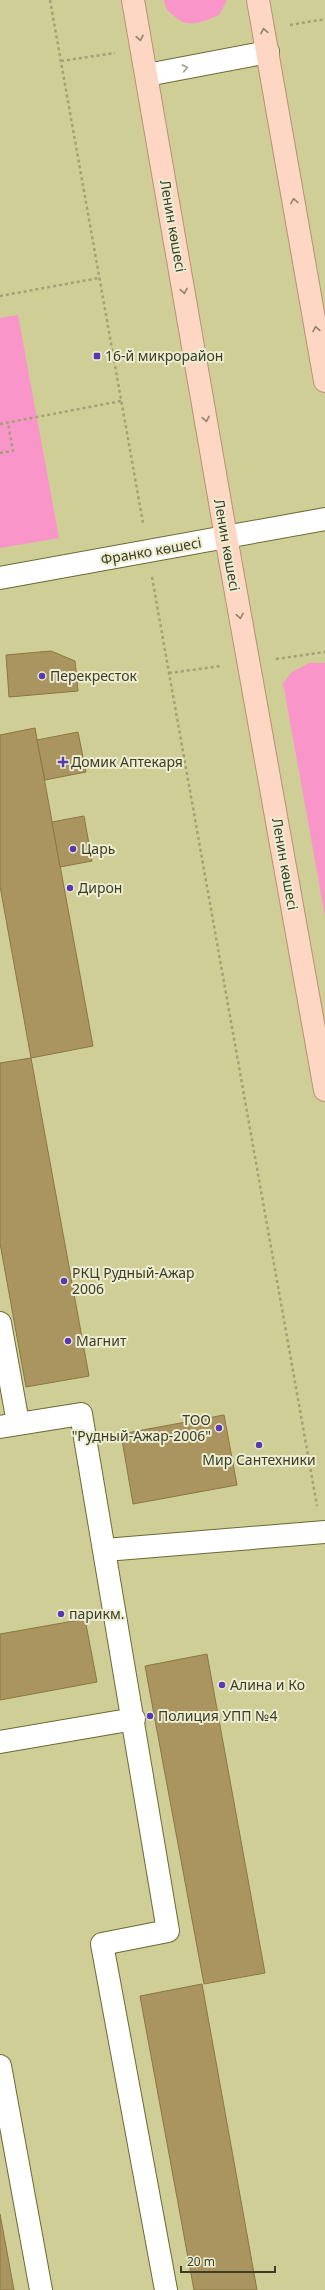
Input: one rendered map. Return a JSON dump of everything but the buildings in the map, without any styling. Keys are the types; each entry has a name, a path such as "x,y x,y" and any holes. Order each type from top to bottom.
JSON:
{"main road":[{"name":"Ленин көшесі","path":"133,0 226,537 325,1090"},
{"path":"258,0 325,381"}],"street":[{"path":"147,75 268,52"},
{"name":"Франко көшесі","path":"0,578 325,519"},
{"path":"0,1323 9,1425 81,1414 105,1550 168,1931 102,1944 166,2290"},
{"path":"105,1550 323,1532"},
{"path":"0,1742 134,1719"},
{"path":"0,2066 41,2290"}],"path":[{"path":"50,0 323,1532"},
{"path":"0,296 99,278"},
{"path":"0,424 121,401"},
{"path":"0,453 13,451 8,423"}],"shaded area":[{"path":"164,0 227,0 219,15 201,22 190,23 179,20 172,14 166,7"},
{"path":"18,315 59,538 0,548 0,318"},
{"path":"309,663 325,663 325,916 283,683 292,672"}],"place":[{"name":"16-й микрорайон","path":"97,356"},
{"name":"Перекресток","path":"42,676"},
{"name":"Домик Аптекаря","path":"63,762"},
{"name":"Царь","path":"73,849"},
{"name":"Дирон","path":"70,888"},
{"name":"РКЦ Рудный-Ажар 2006","path":"64,1281"},
{"name":"Магнит","path":"68,1341"},
{"name":"ТОО \"Рудный-Ажар-2006\"","path":"219,1428"},
{"name":"Мир Сантехники","path":"259,1445"},
{"name":"парикм.","path":"61,1614"},
{"name":"Алина и Ко","path":"222,1685"},
{"name":"Полиция УПП №4","path":"150,1716"}]}
